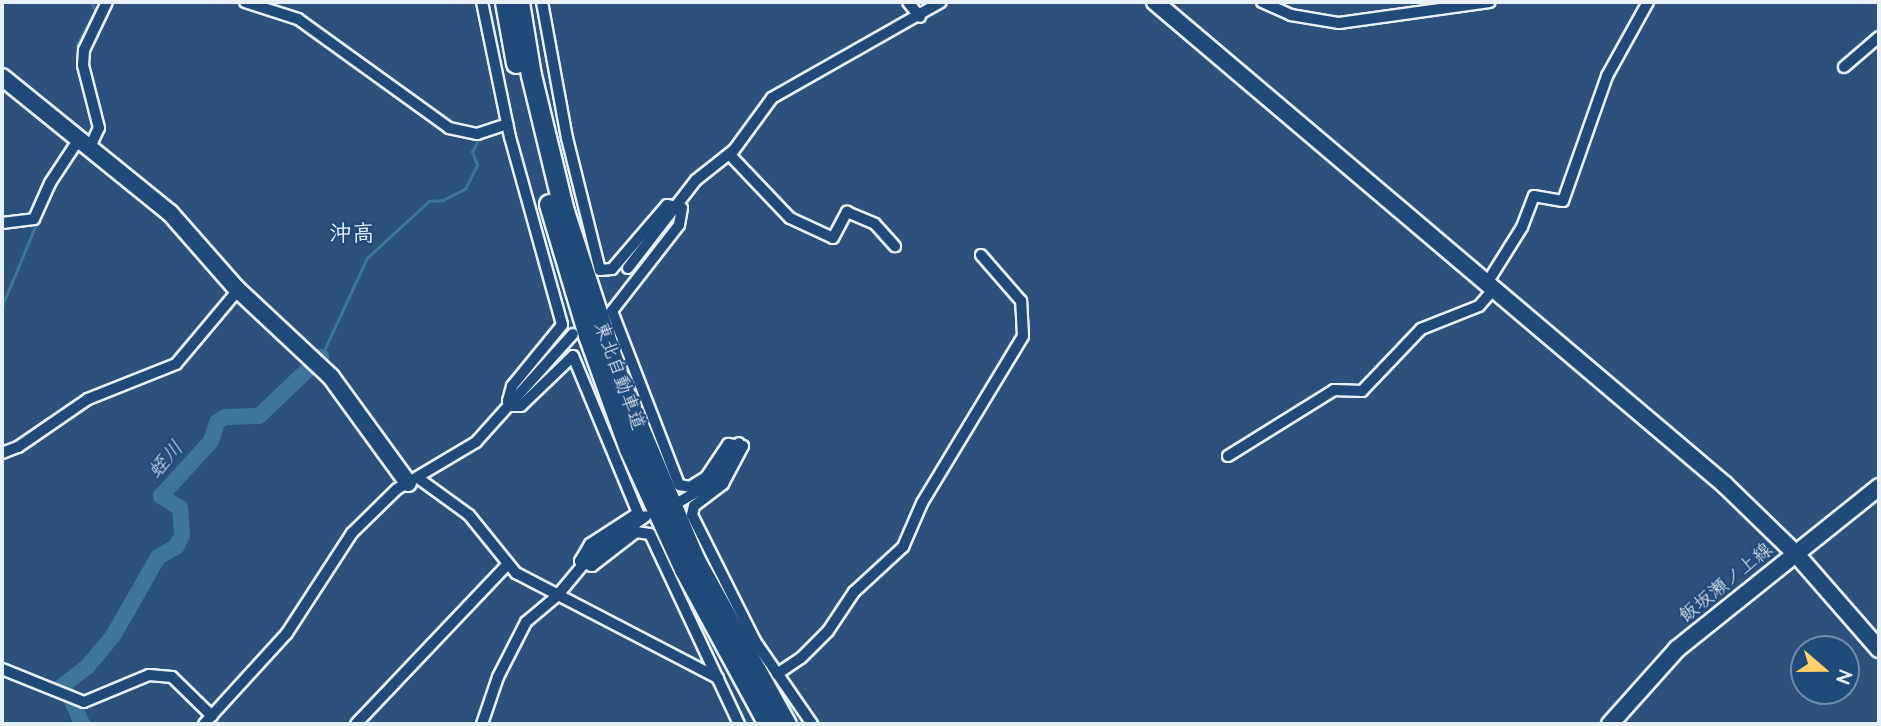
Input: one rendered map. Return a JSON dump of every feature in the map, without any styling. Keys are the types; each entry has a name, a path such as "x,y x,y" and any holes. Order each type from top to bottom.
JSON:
{"highway":[{"name":"東北自動車道","path":"505,2 552,216 608,392 684,569 768,724"},
{"name":"東北自動車道","path":"519,2 531,75 565,212 621,385 695,560 786,724"}],"street":[{"path":"2,223 34,219 50,183 99,128 83,65 84,50 107,2"},
{"path":"245,2 298,19 449,128 477,134 507,124"},
{"path":"482,2 507,124 562,325 512,386 510,406"},
{"path":"542,2 567,138 600,270 612,269 667,205 678,206"},
{"path":"908,2 919,17"},
{"path":"628,268 696,180 729,154 785,88 919,17 941,2"},
{"path":"1156,2 1725,485 1796,554 1879,649"},
{"path":"1262,2 1291,15 1339,23 1490,2"},
{"path":"1228,456 1334,390 1362,391 1421,329 1479,306 1522,226 1534,196 1563,201 1607,75 1648,2"},
{"path":"1844,67 1879,37"},
{"path":"2,77 170,214 238,290 315,363 413,480 469,515 508,564 557,596 718,678"},
{"path":"729,154 790,218 833,238 847,212 875,224 895,246"},
{"path":"678,206 683,215 679,225 612,311 679,485 687,488 701,481 728,444 739,443"},
{"path":"777,674 801,658 828,631 854,592 903,547 926,496 1023,336 1021,301 981,255"},
{"path":"2,453 18,447 88,399 176,364 238,290"},
{"path":"2,669 52,686 71,699 90,702 138,678 160,674 180,683 208,720 287,633 352,533 413,480 476,442 573,334"},
{"path":"510,406 532,398 573,356 638,513 590,544 581,555 583,565"},
{"path":"679,502 707,488 739,443"},
{"path":"739,443 742,452 723,484 694,506 692,515 755,641 812,724"},
{"name":"飯坂瀬ノ上線","path":"1610,724 1677,649 1879,487"},
{"path":"482,724 498,677 526,622 557,596 583,565 646,516"},
{"path":"583,565 592,566 636,532 650,534 739,724"},
{"path":"361,722 508,564"}],"waterway":[{"path":"78,62 77,44 95,11 91,2"},
{"path":"79,69 89,109"},
{"path":"321,357 367,258 429,201 443,200 465,189 477,165 472,152 477,142"},
{"path":"69,164 82,147"},
{"path":"46,204 61,175"},
{"path":"2,306 37,222"},
{"name":"蛭川","path":"82,724 70,696 61,687 87,667 113,636 158,557 176,547 182,535 180,508 161,496 211,441 217,422 225,417 259,416 321,357"}],"district":[{"name":"沖高","path":"352,234"}]}
